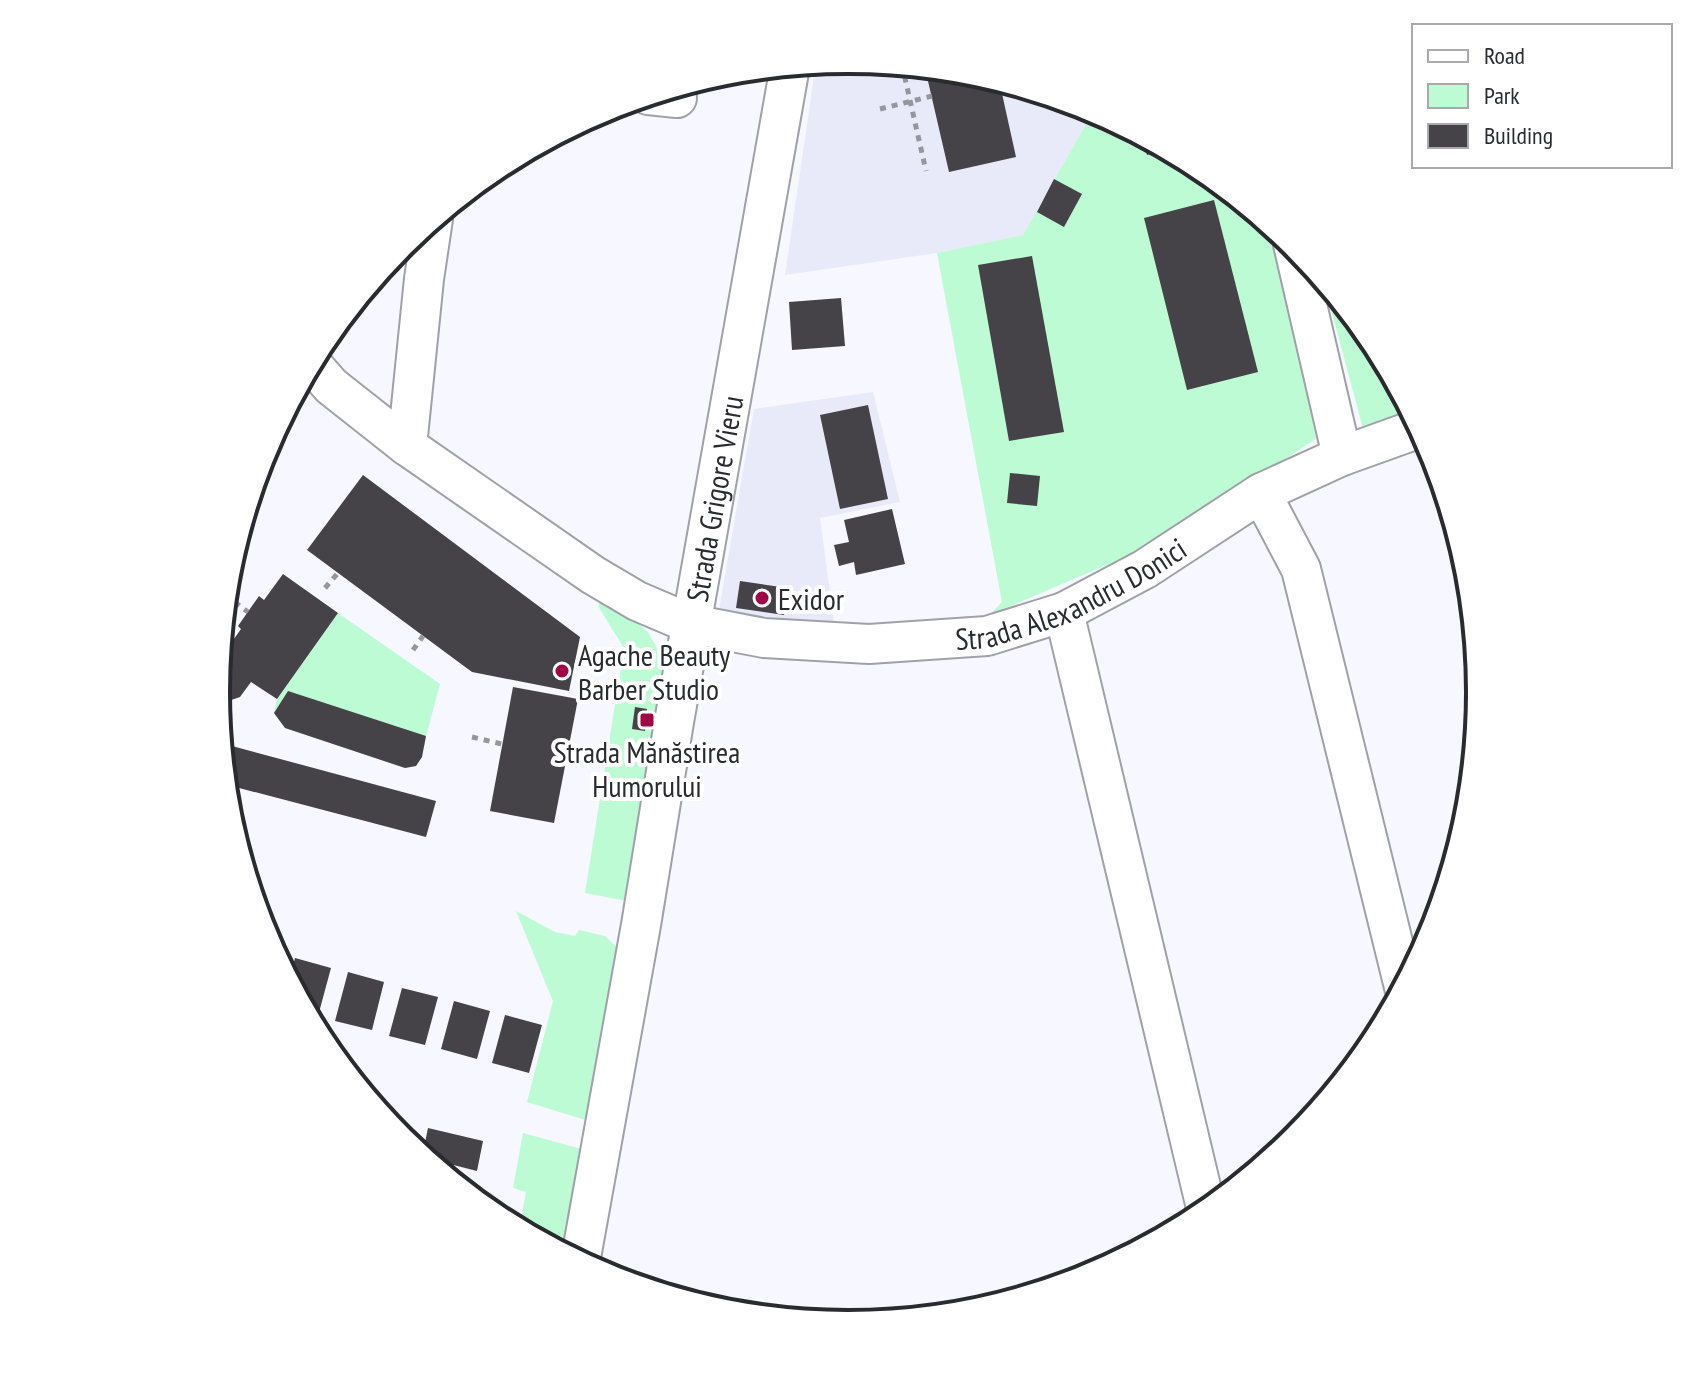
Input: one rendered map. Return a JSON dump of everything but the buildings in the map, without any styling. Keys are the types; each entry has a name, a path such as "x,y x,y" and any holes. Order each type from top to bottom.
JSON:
{"street":[{"name":"Strada Grigore Vieru","path":"582,1251 788,77"},
{"path":"407,446 430,236"},
{"path":"1299,270 1342,456"},
{"path":"319,372 331,386 407,446 593,575 637,601 691,624"},
{"name":"Strada Alexandru Donici","path":"691,624 764,638 869,644 987,636 1064,612 1145,569 1261,493 1342,456 1409,432"},
{"path":"1261,493 1301,569 1400,971"},
{"path":"1064,612 1204,1198"}],"path":[{"path":"905,77 926,171"},
{"path":"880,109 932,96"},
{"path":"325,588 338,573"},
{"path":"236,603 248,612"},
{"path":"413,650 423,636"},
{"path":"472,737 502,744"}],"shaded area":[{"path":"814,75 888,75 929,79 1008,95 1087,122 1023,235 937,253 785,275"},
{"path":"873,392 900,502 820,518 834,622 782,624 719,610 754,409"}],"green space":[{"path":"1087,122 1192,178 1256,227 1282,252 1323,434 1165,540 990,615 1002,602 937,253 1023,235"},
{"path":"1330,305 1384,383 1404,422 1365,436"},
{"path":"605,594 648,632 664,661 665,682 627,901 585,893 624,648 598,606"},
{"path":"338,613 440,684 422,757 416,766 405,768 285,728 274,713 277,699"},
{"path":"516,911 555,932 575,936 579,930 605,936 621,951 592,1122 527,1102 553,1001"},
{"path":"523,1133 585,1150 568,1244 521,1217 526,1192 513,1188"}],"place":[{"name":"Exidor","path":"762,598"},
{"name":"Agache Beauty Barber Studio","path":"562,671"},
{"name":"Strada Mănăstirea Humorului","path":"647,720"}]}
